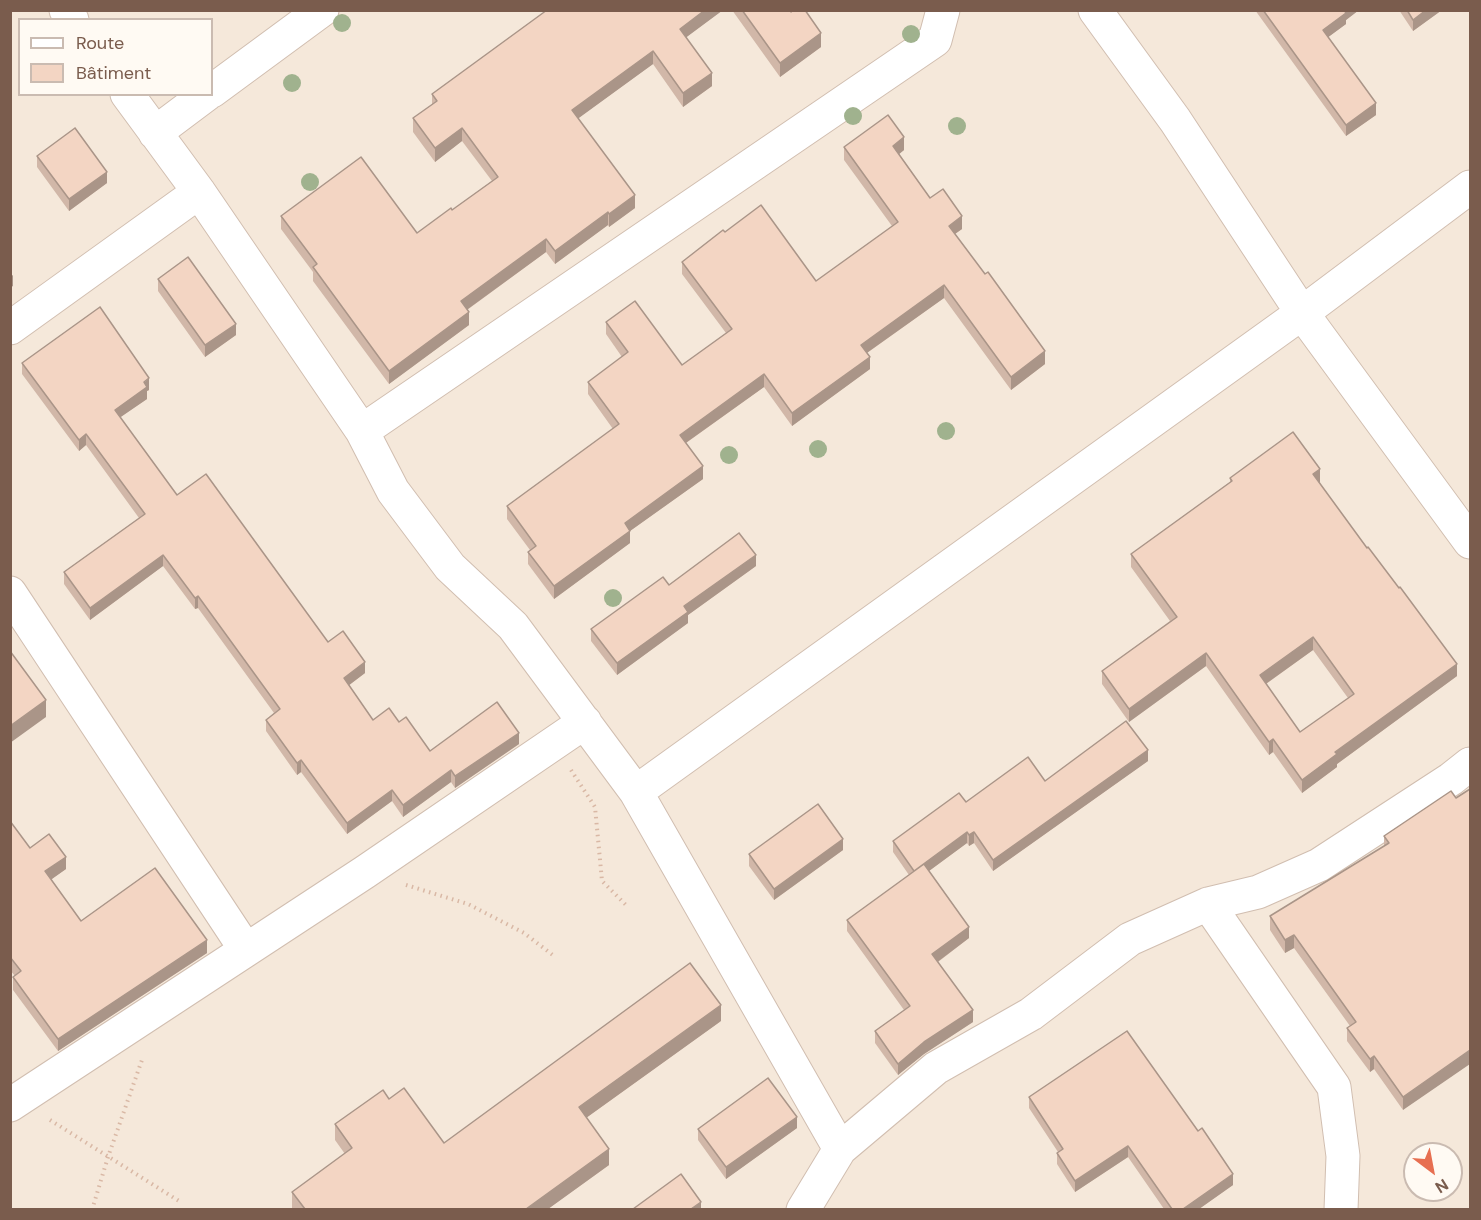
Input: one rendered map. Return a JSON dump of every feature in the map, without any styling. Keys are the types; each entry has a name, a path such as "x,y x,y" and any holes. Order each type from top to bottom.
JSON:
{"street":[{"path":"213,90 322,10"},
{"path":"362,430 935,40 943,10"},
{"path":"1095,10 1175,120 1302,313 1470,542"},
{"path":"128,96 199,192 362,430 393,490 450,567 513,626 636,792 840,1149"},
{"path":"155,133 204,96"},
{"path":"636,792 1302,313 1470,188"},
{"path":"10,328 199,192"},
{"path":"10,593 246,950"},
{"path":"14,1103 365,872 585,722"},
{"path":"803,1209 840,1149 936,1068 1031,1014 1130,939 1208,904 1258,892 1319,865 1470,764"},
{"path":"1208,904 1334,1087 1342,1156 1341,1209"}],"path":[{"path":"554,744 596,807 602,881 628,907"},
{"path":"365,872 468,904 524,933 554,956"},
{"path":"92,1209 108,1157 162,1006"},
{"path":"14,1103 179,1201"}],"shaded area":[{"path":"11,11 1470,11 1470,1209 11,1209"}],"building":[{"path":"547,10 705,10 680,29 712,73 683,93 653,51 572,110 635,195 555,251 546,239 461,301 469,312 389,371 313,267 317,264 281,216 361,157 417,233 498,177 462,128 435,148 413,118 437,101 432,94"},
{"path":"742,10 790,10 791,12 805,10 821,33 780,63"},
{"path":"1263,10 1344,10 1346,13 1323,30 1376,103 1346,125"},
{"path":"1407,10 1426,10 1413,20"},
{"path":"888,115 904,137 893,146 930,198 943,189 962,216 949,226 985,274 988,272 1045,351 1011,377 944,285 861,345 870,357 792,413 764,374 680,435 703,466 625,523 630,531 554,586 528,552 536,546 507,506 619,424 588,382 628,352 606,322 635,301 682,365 732,329 682,262 723,230 725,232 761,205 816,281 898,222 844,147"},
{"path":"75,128 107,172 69,199 37,156"},
{"path":"188,257 236,324 205,345 158,279"},
{"path":"100,307 149,378 144,382 147,387 115,410 177,495 206,474 328,642 343,631 365,662 344,678 373,720 389,708 399,722 406,717 430,751 497,702 519,733 455,776 451,770 403,805 392,790 347,823 301,760 297,763 266,720 280,709 198,596 195,598 163,555 90,608 64,572 145,514 86,434 79,440 22,363"},
{"path":"1293,432 1320,469 1313,474 1457,664 1335,752 1337,754 1302,780 1273,739 1269,742 1206,653 1129,709 1102,671 1177,617 1131,554 1232,481 1230,478","holes":["1313,637 1354,694 1300,732 1260,675"]},
{"path":"739,533 756,555 684,606 688,612 617,663 591,629 663,577 669,585"},
{"path":"10,651 46,700 10,726"},
{"path":"1126,721 1148,750 993,860 974,832 969,835 967,832 914,871 893,841 959,793 966,802 1028,757 1045,781"},
{"path":"1470,789 1470,1050 1403,1097 1374,1056 1370,1059 1347,1028 1356,1022 1294,935 1285,940 1270,916 1389,843 1384,836 1451,791 1456,798"},
{"path":"818,804 843,839 774,889 749,854"},
{"path":"10,821 30,848 49,834 66,857 45,871 81,921 155,868 207,940 58,1039 13,977 21,971 10,957"},
{"path":"924,864 969,927 932,954 973,1010 924,1042 898,1064 875,1031 910,1006 847,920"},
{"path":"690,963 721,1005 579,1107 609,1149 526,1209 305,1209 292,1192 352,1148 335,1124 383,1090 389,1099 404,1088 444,1143"},
{"path":"1127,1031 1198,1131 1202,1128 1233,1174 1183,1209 1172,1209 1128,1146 1075,1181 1057,1153 1063,1149 1029,1097"},
{"path":"768,1078 797,1117 726,1167 698,1129"},
{"path":"681,1174 701,1202 691,1209 633,1209"}]}
